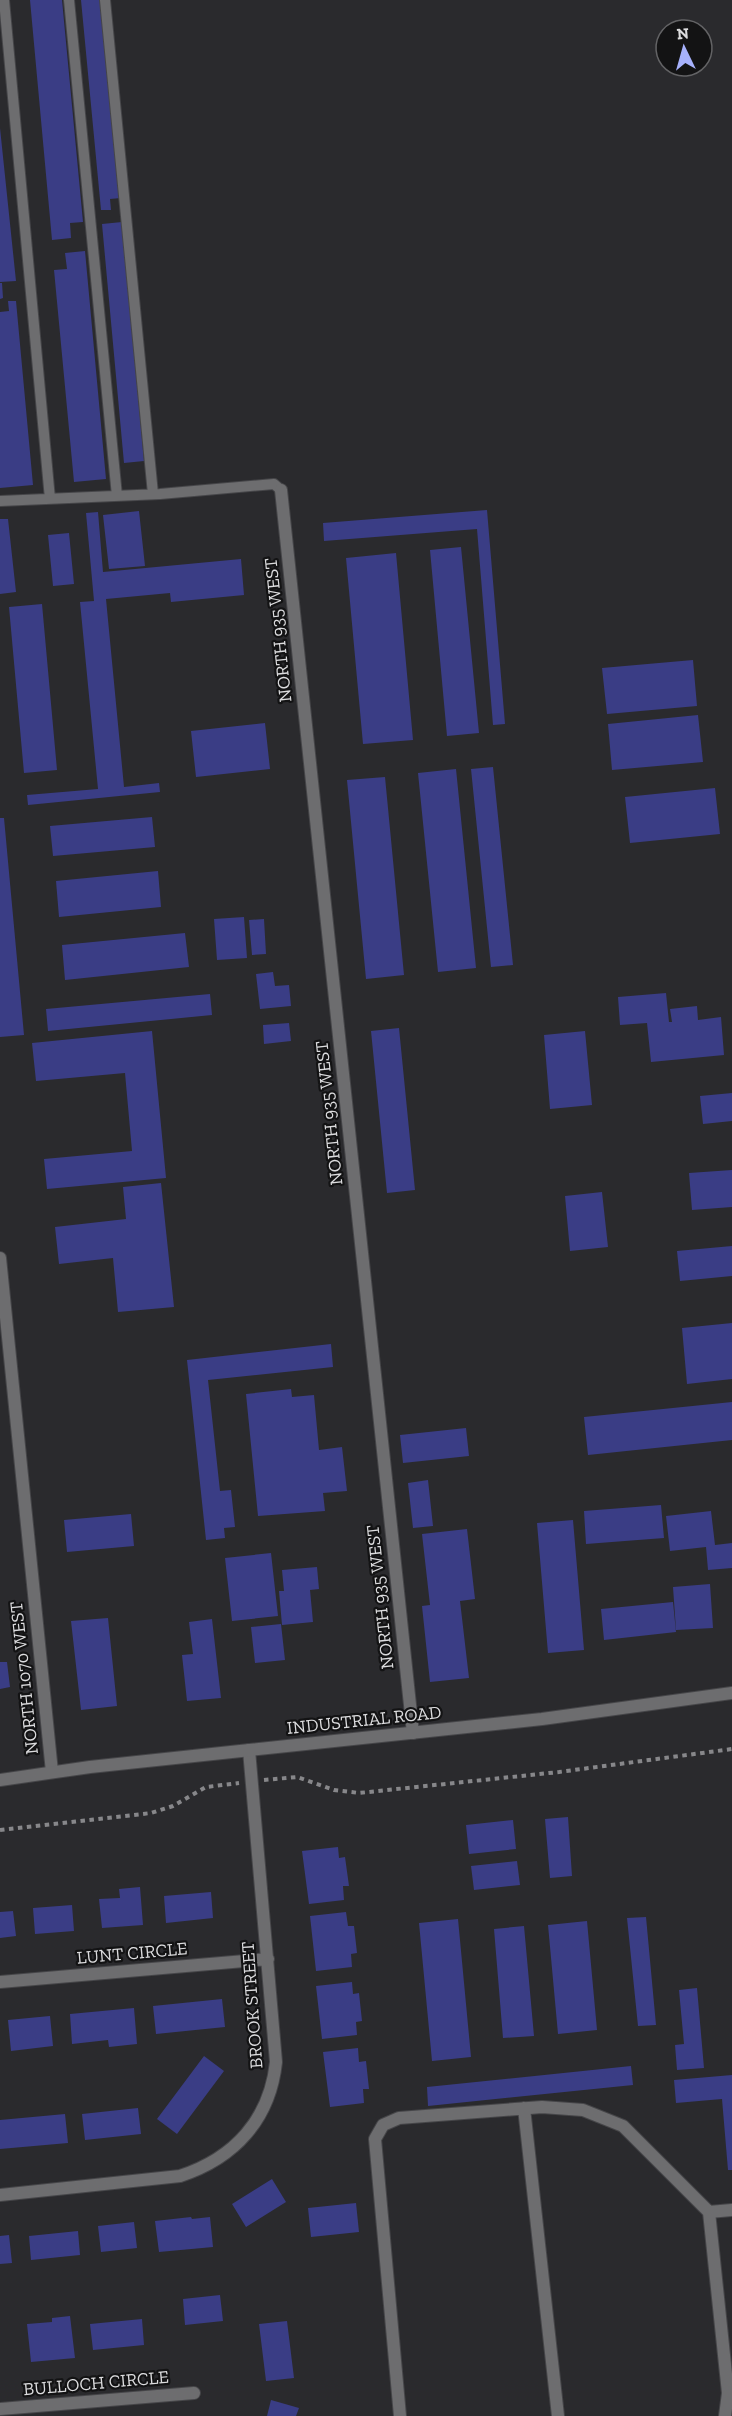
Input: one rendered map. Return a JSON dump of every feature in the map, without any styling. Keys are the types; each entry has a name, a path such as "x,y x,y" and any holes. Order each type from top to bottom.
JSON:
{"street":[{"name":"NORTH 935 WEST","path":"281,490 413,1733"},
{"name":"NORTH 1070 WEST","path":"0,1258 52,1772"},
{"name":"INDUSTRIAL ROAD","path":"0,1780 52,1772 542,1719 732,1693"},
{"name":"BROOK STREET","path":"0,2195 180,2176 199,2170 230,2151 262,2115 274,2080 276,2043 249,1750"},
{"name":"LUNT CIRCLE","path":"0,1983 268,1959"},
{"path":"524,2108 558,2416"},
{"path":"400,2416 375,2139 383,2126 399,2118 524,2108 584,2110 623,2126 709,2212 728,2393 725,2416"},
{"path":"709,2212 732,2210"},
{"name":"BULLOCH CIRCLE","path":"0,2409 194,2393"}],"lane":[{"path":"4,0 50,499"},
{"path":"69,0 117,496"},
{"path":"105,0 153,494"},
{"path":"0,501 153,494 274,484 281,490"}],"path":[{"path":"280,1778 304,1778 334,1790 359,1793 560,1772 732,1749"},
{"path":"0,1830 151,1813 218,1785"}],"building":[{"path":"30,0 62,0 83,222 70,223 71,238 52,240"},
{"path":"81,0 102,0 121,198 110,199 111,210 101,210"},
{"path":"0,128 16,281 0,282"},
{"path":"122,222 144,461 124,463 102,224"},
{"path":"85,251 106,479 74,482 54,270 67,269 65,253"},
{"path":"0,283 2,283 3,298 0,299"},
{"path":"8,301 16,301 33,485 0,488 0,312 9,311"},
{"path":"487,510 505,724 493,725 477,529 324,541 323,523"},
{"path":"139,511 145,566 109,569 103,515"},
{"path":"98,512 103,572 241,559 244,595 171,602 170,593 106,599 124,787 159,783 160,792 28,805 27,795 98,789 80,602 94,601 86,513"},
{"path":"0,519 8,519 16,592 0,594"},
{"path":"69,533 74,584 53,586 48,535"},
{"path":"461,547 479,733 447,736 430,550"},
{"path":"396,553 413,740 363,744 346,558"},
{"path":"42,604 57,770 24,773 9,607"},
{"path":"693,660 697,706 607,714 602,668"},
{"path":"698,715 703,762 612,770 608,724"},
{"path":"265,723 270,769 196,777 191,731"},
{"path":"493,767 513,965 491,967 471,769"},
{"path":"456,769 476,968 438,972 418,773"},
{"path":"385,777 404,975 366,979 347,780"},
{"path":"715,788 720,834 630,843 625,797"},
{"path":"152,817 155,847 53,856 50,826"},
{"path":"0,818 4,818 24,1035 0,1037"},
{"path":"158,871 161,907 59,917 56,881"},
{"path":"244,917 247,958 217,960 214,919"},
{"path":"264,919 266,954 252,955 249,920"},
{"path":"185,933 189,967 65,980 62,945"},
{"path":"273,972 275,986 289,985 291,1006 260,1009 256,974"},
{"path":"666,993 669,1022 672,1022 670,1009 697,1006 698,1020 721,1017 724,1055 651,1062 647,1023 620,1025 618,997"},
{"path":"210,994 212,1015 48,1031 46,1009"},
{"path":"289,1023 291,1041 264,1044 263,1025"},
{"path":"399,1028 415,1190 387,1193 371,1031"},
{"path":"152,1031 166,1178 47,1189 44,1159 132,1151 125,1073 36,1081 32,1043"},
{"path":"585,1031 592,1105 550,1109 544,1035"},
{"path":"732,1093 732,1121 703,1124 700,1096"},
{"path":"732,1170 732,1207 692,1210 689,1173"},
{"path":"161,1183 174,1307 118,1312 113,1258 59,1264 55,1227 126,1219 123,1187"},
{"path":"602,1192 608,1247 570,1251 565,1196"},
{"path":"732,1246 732,1276 680,1281 677,1251"},
{"path":"732,1323 732,1379 687,1384 682,1328"},
{"path":"331,1344 333,1367 208,1380 220,1491 231,1490 235,1527 224,1528 225,1538 206,1540 187,1360"},
{"path":"291,1389 292,1397 314,1395 319,1450 342,1447 347,1491 323,1493 325,1511 258,1516 246,1394"},
{"path":"732,1402 732,1440 588,1455 584,1417"},
{"path":"466,1428 469,1456 403,1463 400,1435"},
{"path":"428,1480 433,1526 413,1528 408,1483"},
{"path":"661,1505 664,1538 586,1544 584,1511"},
{"path":"711,1511 715,1545 732,1543 732,1568 708,1570 706,1547 670,1551 666,1516"},
{"path":"131,1514 134,1546 67,1552 64,1520"},
{"path":"573,1520 584,1650 548,1653 537,1523"},
{"path":"467,1529 475,1599 460,1601 469,1678 430,1682 422,1606 430,1605 422,1534"},
{"path":"271,1553 278,1616 232,1621 225,1558"},
{"path":"317,1567 319,1589 310,1590 313,1622 282,1625 279,1591 284,1591 282,1570"},
{"path":"710,1584 713,1628 676,1630 673,1587"},
{"path":"673,1602 676,1632 604,1640 601,1609"},
{"path":"108,1618 117,1706 81,1710 71,1621"},
{"path":"212,1619 221,1698 187,1701 182,1655 193,1654 189,1622"},
{"path":"281,1624 285,1660 255,1663 251,1627"},
{"path":"0,1662 7,1662 10,1687 0,1689"},
{"path":"568,1817 572,1876 550,1878 545,1819"},
{"path":"513,1820 516,1849 469,1854 466,1825"},
{"path":"338,1847 339,1858 345,1857 349,1886 343,1886 344,1900 309,1904 302,1851"},
{"path":"517,1861 520,1885 474,1890 471,1866"},
{"path":"140,1887 143,1925 102,1928 99,1899 120,1898 119,1889"},
{"path":"211,1892 213,1918 166,1923 164,1896"},
{"path":"72,1905 74,1931 35,1934 33,1908"},
{"path":"13,1911 16,1936 0,1938 0,1912"},
{"path":"346,1912 348,1926 354,1926 357,1953 351,1954 352,1967 316,1971 310,1916"},
{"path":"646,1917 656,2025 638,2026 627,1918"},
{"path":"458,1919 471,2057 432,2061 419,1923"},
{"path":"587,1921 597,2030 558,2034 548,1925"},
{"path":"524,1926 534,2036 503,2038 494,1929"},
{"path":"352,1982 353,1994 359,1993 362,2021 356,2022 357,2035 322,2039 316,1986"},
{"path":"697,1988 704,2068 677,2070 675,2045 684,2044 679,1990"},
{"path":"222,1999 225,2027 156,2034 153,2006"},
{"path":"134,2008 137,2044 109,2047 108,2040 72,2044 70,2014"},
{"path":"50,2016 53,2046 11,2051 8,2020"},
{"path":"358,2048 359,2062 366,2061 369,2089 363,2089 364,2103 330,2107 323,2052"},
{"path":"204,2056 224,2071 177,2134 157,2119"},
{"path":"631,2066 633,2085 428,2106 427,2087"},
{"path":"732,2075 732,2170 728,2170 722,2099 676,2103 674,2080"},
{"path":"138,2108 141,2134 85,2140 82,2114"},
{"path":"65,2114 68,2143 0,2149 0,2120"},
{"path":"272,2179 286,2202 246,2227 232,2204"},
{"path":"356,2203 359,2232 311,2237 308,2208"},
{"path":"191,2217 192,2219 210,2217 213,2247 159,2252 155,2221"},
{"path":"134,2222 137,2248 101,2252 98,2226"},
{"path":"78,2231 80,2255 31,2260 29,2236"},
{"path":"9,2235 12,2263 0,2264 0,2236"},
{"path":"220,2295 223,2321 185,2325 183,2299"},
{"path":"70,2316 75,2358 31,2362 27,2324 52,2322 52,2318"},
{"path":"142,2319 144,2345 93,2350 90,2324"},
{"path":"287,2321 294,2378 266,2381 259,2324"},
{"path":"271,2400 299,2408 296,2416 267,2416"}]}
